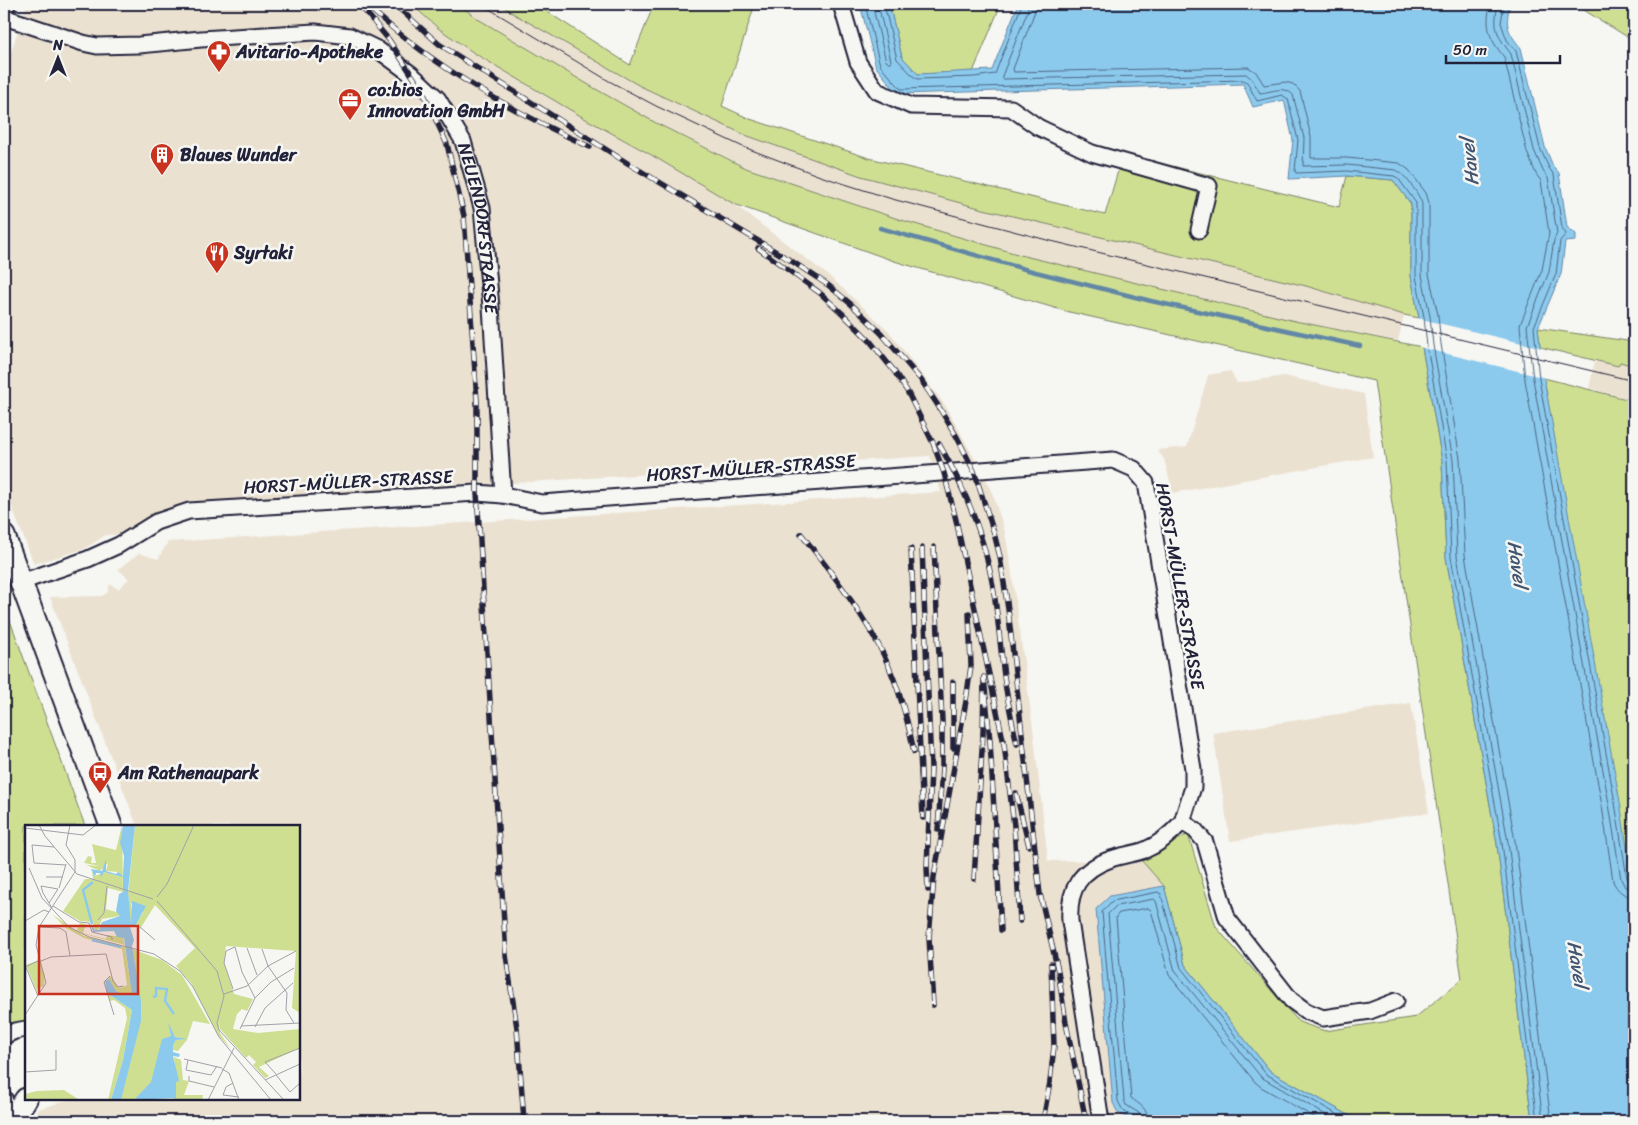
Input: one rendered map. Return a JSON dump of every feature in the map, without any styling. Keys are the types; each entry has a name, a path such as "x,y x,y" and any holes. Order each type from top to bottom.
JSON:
{"main road":[{"path":"4,536 14,576 111,825"},
{"path":"10,1121 25,1100"}],"street":[{"path":"841,4 858,62 877,91 911,106 1011,108 1038,127 1092,153 1209,186 1199,230"},
{"name":"NEUENDORFSTRASSE","path":"4,16 97,46 139,45 315,32 350,36 377,49 411,74 438,99 463,141 482,208 491,307 503,495"},
{"name":"HORST-MÜLLER-STRASSE","path":"14,576 88,559 119,545 156,522 189,511 477,493 503,495 542,502 1113,460 1134,469 1146,483 1193,769 1193,787 1182,822 1166,839 1145,850 1111,859 1091,868 1080,878 1072,892 1069,907 1070,921 1101,1121"},
{"path":"1182,822 1195,830 1205,842 1227,918 1291,1000 1306,1012 1323,1018 1370,1011 1396,1000"},
{"path":"4,1036 25,1028"},
{"path":"4,1098 10,1121"}],"shaded area":[{"path":"27,4 411,4 438,28 474,53 734,204 829,276 888,330 947,408 991,489 1005,532 1034,736 1048,861 1141,860 1164,886 1110,896 1113,1103 1121,1121 31,1121 39,1109 68,1100 300,1100 300,825 137,825 50,597 102,596 107,593 110,584 118,589 129,579 118,569 139,553 158,559 168,542 941,492 930,456 204,503 124,534 106,535 84,549 34,564 4,487 4,73"},
{"path":"458,4 500,4 514,14 640,86 745,135 861,176 979,208 1306,286 1404,315 1398,341 1295,321 1024,256 898,219 748,168 656,123 594,88 478,19"},
{"path":"1595,361 1617,366 1620,362 1634,366 1634,401 1589,388"},
{"path":"1230,371 1237,383 1284,376 1364,394 1373,457 1173,493 1164,459 1157,450 1187,447 1208,375"},
{"path":"1411,703 1429,813 1230,841 1213,733"}],"green space":[{"path":"411,4 458,4 478,19 594,88 656,123 746,168 898,219 1024,256 1295,321 1422,347 1442,461 1446,557 1497,844 1532,1121 1359,1121 1270,1071 1185,965 1164,886 1141,860 1188,834 1216,927 1299,1022 1325,1031 1416,1017 1462,979 1374,381 1065,311 894,261 734,204 474,53 438,28"},
{"path":"500,4 535,4 630,65 654,4 755,4 722,106 750,119 869,158 1105,215 1123,154 1339,207 1347,176 1393,180 1411,204 1411,276 1419,318 1306,286 979,208 861,176 745,135 640,86 514,14"},
{"path":"889,4 1001,4 973,72 918,74 902,57"},
{"path":"1574,4 1634,4 1634,41"},
{"path":"1538,328 1634,342 1634,366 1620,362 1618,366 1540,347"},
{"path":"1544,378 1634,401 1634,933"},
{"path":"4,604 85,825 25,825 25,1020 4,1029"}],"water":[{"name":"Havel","path":"860,4 889,4 902,57 918,74 992,70 1018,4 1510,4 1508,28 1521,48 1545,147 1553,166 1559,173 1567,227 1576,234 1576,241 1565,242 1561,274 1538,328 1544,378 1620,802 1634,893 1634,1121 1532,1121 1497,844 1446,557 1442,461 1411,276 1411,204 1393,180 1347,176 1289,179 1293,140 1284,100 1253,107 1243,84 898,94 876,67"},
{"path":"1164,886 1185,965 1270,1071 1359,1121 1134,1121 1118,1113 1113,1103 1096,909 1110,896"}],"pier":[{"path":"1417,318 1543,348 1546,378 1419,347"}],"waterway":[{"path":"880,228 1028,270 1151,301 1360,346"}],"tram line":[{"path":"481,4 609,81 656,106 741,146 820,176 892,199 1047,240 1634,381"}],"railway":[{"path":"359,4 389,40 423,92 447,144 464,216 477,401 477,493 506,955 517,1028 524,1121"},
{"path":"394,4 439,44 629,164 790,260 828,285 881,333 921,380 937,404 957,437 974,471 1000,557 1008,609 1040,894 1058,971 1066,1023 1086,1121"},
{"path":"373,11 423,52 476,87 532,119 590,147"},
{"path":"758,248 820,293 870,341 907,391 933,443 944,473 956,520 1004,744 1014,826 1020,921"},
{"path":"939,444 967,500 987,559 995,602 1004,676 1017,744"},
{"path":"801,534 842,587 878,644 900,697 914,752"},
{"path":"934,547 942,721 942,768 938,830"},
{"path":"922,548 931,768 927,867 928,890"},
{"path":"911,549 923,818"},
{"path":"933,1005 929,938 934,877 971,666 969,613"},
{"path":"974,879 983,734 984,677 990,741 1001,930"},
{"path":"953,682 953,748"},
{"path":"1016,793 1029,846"},
{"path":"1043,1121 1054,1046 1051,964"}],"place":[{"name":"Avitario-Apotheke","path":"219,73"},
{"name":"co:bios Innovation GmbH","path":"350,121"},
{"name":"Blaues Wunder","path":"162,176"},
{"name":"Syrtaki","path":"217,274"},
{"name":"Am Rathenaupark","path":"100,794"}]}
